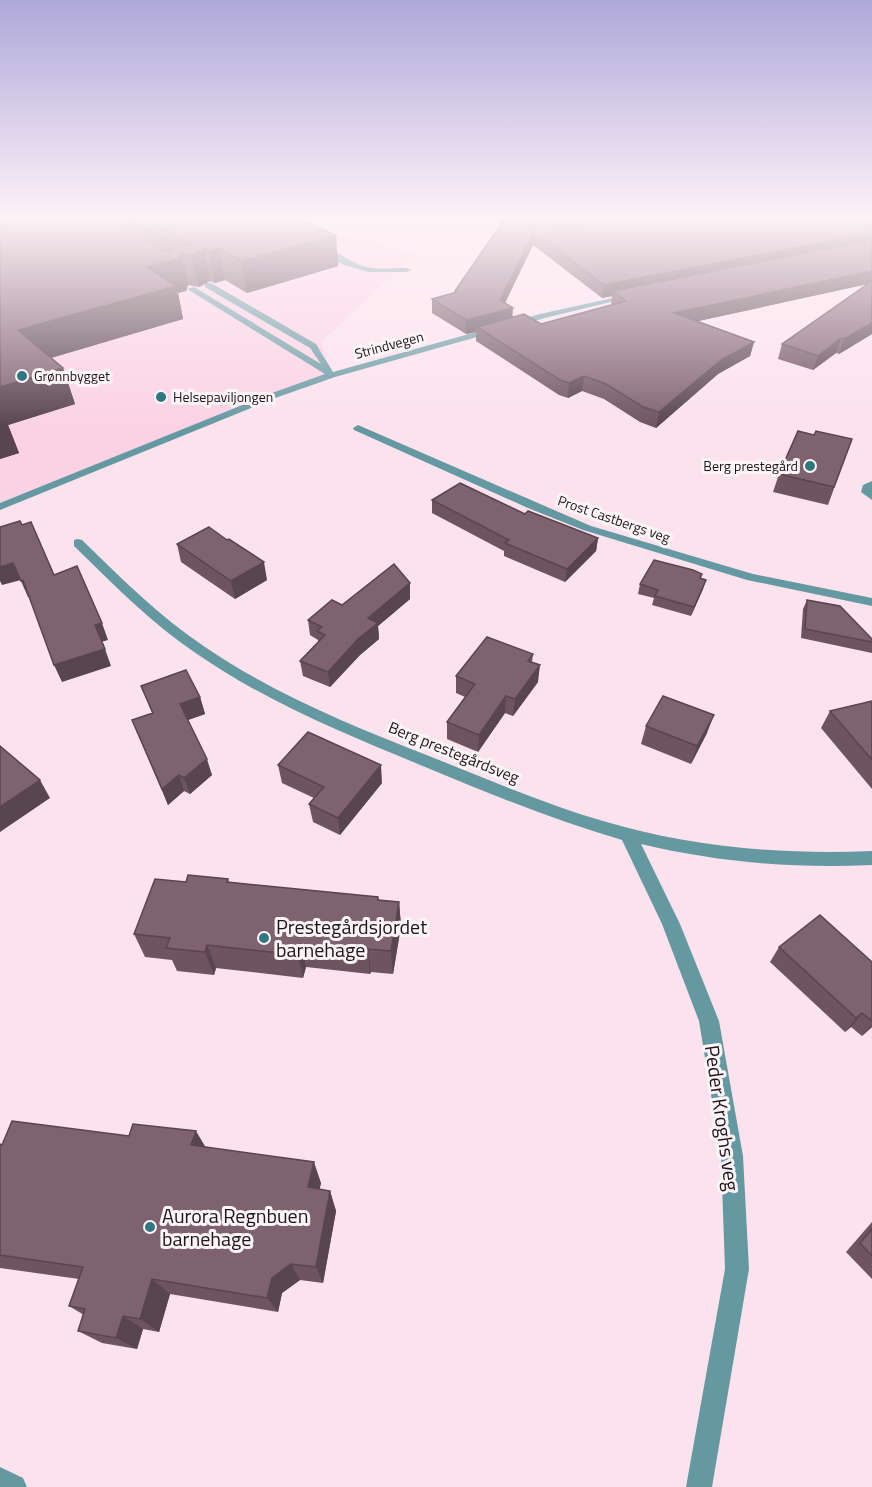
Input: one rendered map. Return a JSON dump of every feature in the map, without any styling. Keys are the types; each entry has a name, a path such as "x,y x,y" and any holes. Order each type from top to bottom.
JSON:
{"street":[{"path":"214,288 313,346 332,375"},
{"path":"191,289 332,375"},
{"name":"Strindvegen","path":"0,507 275,395 332,375 543,316 646,293"},
{"name":"Prost Castbergs veg","path":"358,428 532,506 587,528 751,577 872,602"},
{"path":"872,484 867,487 867,492 872,497"},
{"name":"Berg prestegårdsveg","path":"78,543 141,604 218,662 314,714 500,791 628,835 690,848 761,856 841,860 872,858"},
{"name":"Peder Kroghs veg","path":"628,835 671,924 709,1021 732,1156 737,1269 699,1487"},
{"path":"0,1480 14,1487"}],"shaded area":[{"path":"0,288 379,288 321,342 332,375 0,507"}],"building":[{"path":"0,288 167,288 18,330 63,368 0,387"},
{"path":"457,288 506,288 500,300 513,308 466,320 432,299 457,292 455,291"},
{"path":"626,288 790,288 674,313 754,342 721,360 659,412 643,407 606,384 584,376 569,383 560,380 477,327 524,314 541,324 626,301 613,291"},
{"path":"861,288 872,288 872,323 844,339 841,338 818,356 782,344"},
{"path":"798,431 814,435 816,431 852,439 834,487 779,474"},
{"path":"460,483 525,514 528,511 598,538 567,569 505,543 509,540 432,500"},
{"path":"20,521 22,525 31,522 54,575 77,566 102,623 95,625 105,649 54,665 23,580 21,581 13,563 0,567 0,527"},
{"path":"209,527 264,562 231,581 177,544"},
{"path":"654,560 702,574 700,578 706,580 694,607 655,596 658,590 640,584"},
{"path":"394,564 410,583 368,618 378,623 358,639 328,672 300,661 325,635 317,631 322,627 308,620 332,600 342,605"},
{"path":"807,600 840,606 872,639 872,642 805,629"},
{"path":"487,637 533,654 528,661 540,665 515,699 506,696 479,735 447,722 475,684 456,676"},
{"path":"186,670 200,697 180,704 207,759 184,778 179,775 162,789 132,720 153,713 141,686"},
{"path":"663,696 714,715 697,746 646,726"},
{"path":"872,701 872,760 830,711"},
{"path":"308,732 381,765 338,818 309,804 324,787 278,765"},
{"path":"0,746 40,780 0,807"},
{"path":"188,875 228,879 227,882 378,897 378,900 399,902 391,951 368,949 368,952 301,944 298,955 207,945 205,952 166,948 170,938 134,934 155,879 186,882"},
{"path":"820,915 872,962 872,1021 862,1013 856,1018 779,947"},
{"path":"12,1121 129,1136 133,1124 196,1131 191,1145 314,1162 308,1187 330,1191 316,1267 291,1264 272,1278 267,1298 152,1279 140,1319 123,1316 116,1338 78,1331 85,1309 69,1306 83,1267 0,1255 0,1144 2,1145"},
{"path":"872,1229 872,1256 860,1243"}],"place":[{"name":"Grønnbygget","path":"22,376"},
{"name":"Helsepaviljongen","path":"161,397"},
{"name":"Berg prestegård","path":"810,466"},
{"name":"Prestegårdsjordet barnehage","path":"264,938"},
{"name":"Aurora Regnbuen barnehage","path":"150,1227"}]}
